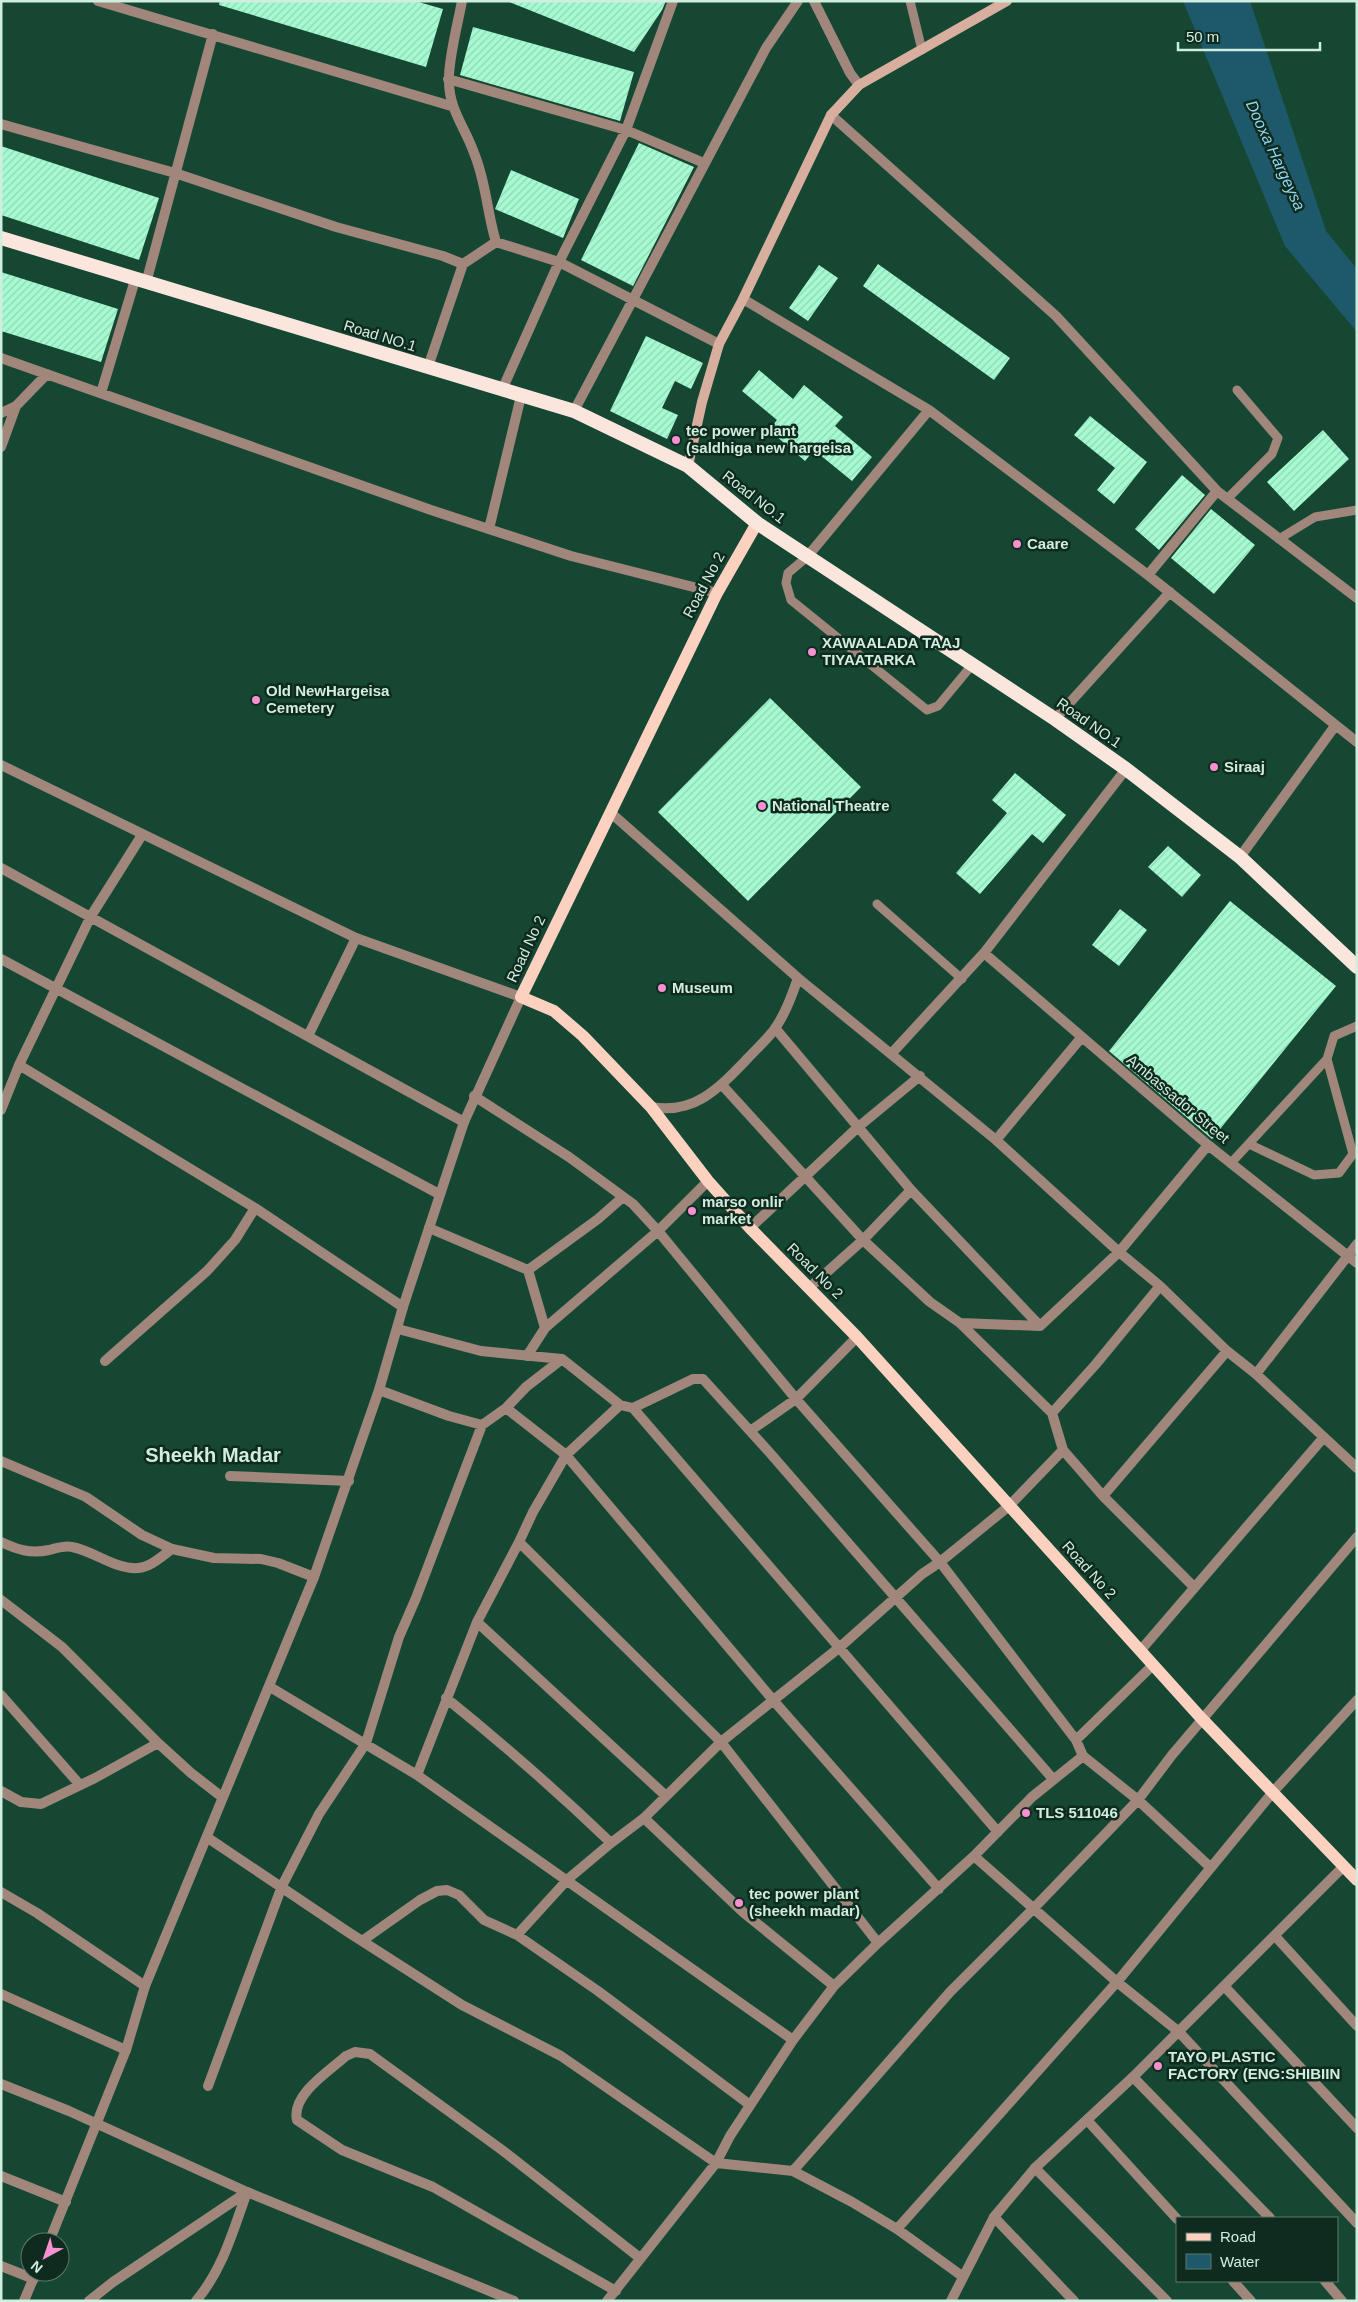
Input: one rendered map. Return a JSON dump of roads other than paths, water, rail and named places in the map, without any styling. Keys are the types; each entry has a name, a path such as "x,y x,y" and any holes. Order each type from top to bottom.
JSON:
{"highway":[{"name":"Road NO.1","path":"1,238 574,411 688,466 757,522 807,557 1055,719 1126,769 1240,857 1357,966"}],"main road":[{"path":"688,466 702,402 719,344 743,299 830,115 859,85 1007,1"},
{"name":"Road No 2","path":"757,522 717,593 611,813 581,869 521,997 554,1011 583,1036 651,1107 708,1182 750,1228 857,1337 1202,1719 1357,1880"}],"street":[{"path":"98,1 451,106"},
{"path":"462,1 448,79 451,106 474,152 496,242"},
{"path":"502,390 559,262 626,130 673,1"},
{"path":"574,411 766,48 798,1"},
{"path":"814,1 850,73 859,85"},
{"path":"101,393 175,173 213,34"},
{"path":"448,79 626,130 704,163"},
{"path":"830,115 1056,316 1210,480 1217,491 1357,598"},
{"path":"1,124 175,173 336,227 443,256 462,264"},
{"path":"496,242 559,262 719,344"},
{"path":"428,367 462,264 496,242"},
{"path":"743,299 929,410 1170,592 1357,742"},
{"path":"1,358 488,529 571,556 717,593"},
{"path":"1,413 16,406 46,374"},
{"path":"488,529 521,396"},
{"path":"1,447 16,406"},
{"path":"807,557 929,410"},
{"path":"1148,575 1217,491"},
{"path":"1055,719 1170,592"},
{"path":"1240,857 1335,726"},
{"path":"1,765 356,938 521,997 474,1096 464,1122 439,1194 379,1390 349,1481 314,1577 270,1687 222,1797 208,1838 145,1986 126,2050 53,2232"},
{"path":"892,1053 984,953 1126,769"},
{"path":"611,813 798,978 996,1140 1118,1252 1160,1286 1227,1351 1256,1374 1357,1468"},
{"path":"1,1110 19,1066 91,916 142,835"},
{"path":"1,868 464,1122"},
{"path":"308,1036 356,938"},
{"name":"Ambassador Street","path":"984,953 1208,1145 1357,1263"},
{"path":"1,959 439,1194"},
{"path":"651,1107 667,1110 682,1108 704,1098 722,1085 775,1028 787,1007 798,978"},
{"path":"775,1028 911,1190 1040,1326"},
{"path":"996,1140 1081,1038"},
{"path":"19,1066 255,1208 403,1308"},
{"path":"750,1228 857,1128 920,1076"},
{"path":"722,1085 863,1240 930,1302 960,1323 1052,1413 1063,1450 1103,1496 1194,1586"},
{"path":"474,1096 569,1156 623,1197 658,1231 796,1398 940,1562 1076,1740 1083,1756 1138,1800 1210,1867"},
{"path":"960,1323 1040,1326 1118,1252 1208,1145"},
{"path":"527,1356 544,1328 658,1231 708,1182"},
{"path":"809,1288 863,1240 911,1190"},
{"path":"528,1270 598,1219 623,1197"},
{"path":"105,1360 207,1271 234,1240 255,1208"},
{"path":"429,1228 528,1270"},
{"path":"1256,1374 1357,1244"},
{"path":"528,1270 544,1328"},
{"path":"1052,1413 1096,1364 1160,1286"},
{"path":"398,1329 481,1351 562,1359 620,1405 634,1408 998,1832"},
{"path":"750,1431 796,1398 857,1337"},
{"path":"1103,1496 1227,1351"},
{"path":"208,2086 282,1886 319,1814 366,1743 399,1636 416,1598 482,1425 506,1408 526,1387 562,1359"},
{"path":"634,1408 698,1378 703,1379 1052,1779"},
{"path":"379,1390 449,1416 482,1425"},
{"path":"417,1775 446,1698 478,1622 533,1512 566,1455 620,1405"},
{"path":"506,1408 566,1455 773,1700 939,1889"},
{"path":"1140,1651 1324,1437"},
{"path":"517,1935 568,1880 644,1818 721,1742 840,1647 922,1574 940,1562 1009,1506 1063,1450"},
{"path":"1,1462 86,1497 142,1535 172,1549 214,1558 260,1559 278,1563 314,1577"},
{"path":"230,1476 349,1481"},
{"path":"792,2171 950,1992 1138,1800 1202,1719 1357,1537"},
{"path":"1,1542 18,1550 29,1552 69,1546 123,1566 136,1568 153,1563 172,1549"},
{"path":"519,1542 721,1742 878,1943"},
{"path":"1,1600 62,1647 158,1743 191,1773 222,1797"},
{"path":"478,1622 666,1796"},
{"path":"1076,1740 1153,1665"},
{"path":"270,1687 417,1775 793,2040"},
{"path":"1,1695 80,1785"},
{"path":"446,1698 565,1799 611,1843"},
{"path":"896,2229 1117,1982 1273,1792 1357,1700"},
{"path":"1,1791 20,1802 41,1804 158,1743"},
{"path":"607,2301 716,2162 750,2105 793,2040 834,1986 878,1943 974,1856 1052,1779 1083,1756"},
{"path":"644,1818 742,1912 834,1986"},
{"path":"208,1838 462,2005 561,2056 716,2162 792,2171 852,2202 896,2229 962,2276"},
{"path":"974,1856 1117,1982 1178,2032 1357,2223"},
{"path":"951,2301 962,2276 994,2217 1035,2168 1133,2077 1344,1866"},
{"path":"362,1941 420,1900 442,1889 458,1895 484,1920 517,1935 598,1991 750,2105"},
{"path":"1,1892 38,1913 145,1986"},
{"path":"1275,1936 1357,2026"},
{"path":"1225,1987 1357,2128"},
{"path":"1,1994 126,2050"},
{"path":"616,2290 433,2187 342,2150 296,2120 294,2110 300,2097 346,2056 355,2052 370,2054 502,2150 640,2258"},
{"path":"1133,2077 1269,2217"},
{"path":"1,2084 97,2124 247,2192 514,2301"},
{"path":"1087,2120 1176,2218"},
{"path":"1035,2168 1167,2301"},
{"path":"1,2176 66,2202"},
{"path":"89,2301 247,2192"},
{"path":"196,2301 210,2283 222,2262 247,2192"},
{"path":"994,2217 1070,2299"},
{"path":"1,2266 20,2271"},
{"path":"24,2301 32,2282"},
{"path":"1234,2282 1251,2301"},
{"path":"1326,2282 1342,2301"}],"lane":[{"path":"910,1 922,50"},
{"path":"1227,499 1272,454 1278,438 1237,390"},
{"path":"1279,539 1315,517 1357,510"},
{"path":"807,557 788,573 786,583 791,600 927,710 938,706 972,665"},
{"path":"877,904 962,979"},
{"path":"1231,1163 1326,1059 1334,1036 1357,1026"},
{"path":"1249,1144 1314,1175 1339,1173 1353,1154 1326,1059"}],"water":[{"name":"Dooxa Hargeysa","path":"1183,1 1250,1 1326,231 1357,269 1357,332 1285,246"}],"place":[{"name":"tec power plant (saldhiga new hargeisa","path":"676,440"},
{"name":"Caare","path":"1017,544"},
{"name":"XAWAALADA TAAJ TIYAATARKA","path":"812,652"},
{"name":"Old NewHargeisa Cemetery","path":"256,700"},
{"name":"Siraaj","path":"1214,767"},
{"name":"National Theatre","path":"762,806"},
{"name":"Museum","path":"662,988"},
{"name":"marso onlir market","path":"692,1211"},
{"name":"TLS 511046","path":"1026,1813"},
{"name":"tec power plant (sheekh madar)","path":"739,1903"},
{"name":"TAYO PLASTIC FACTORY (ENG:SHIBIIN","path":"1158,2066"}],"district":[{"name":"Sheekh Madar","path":"213,1455"}]}
